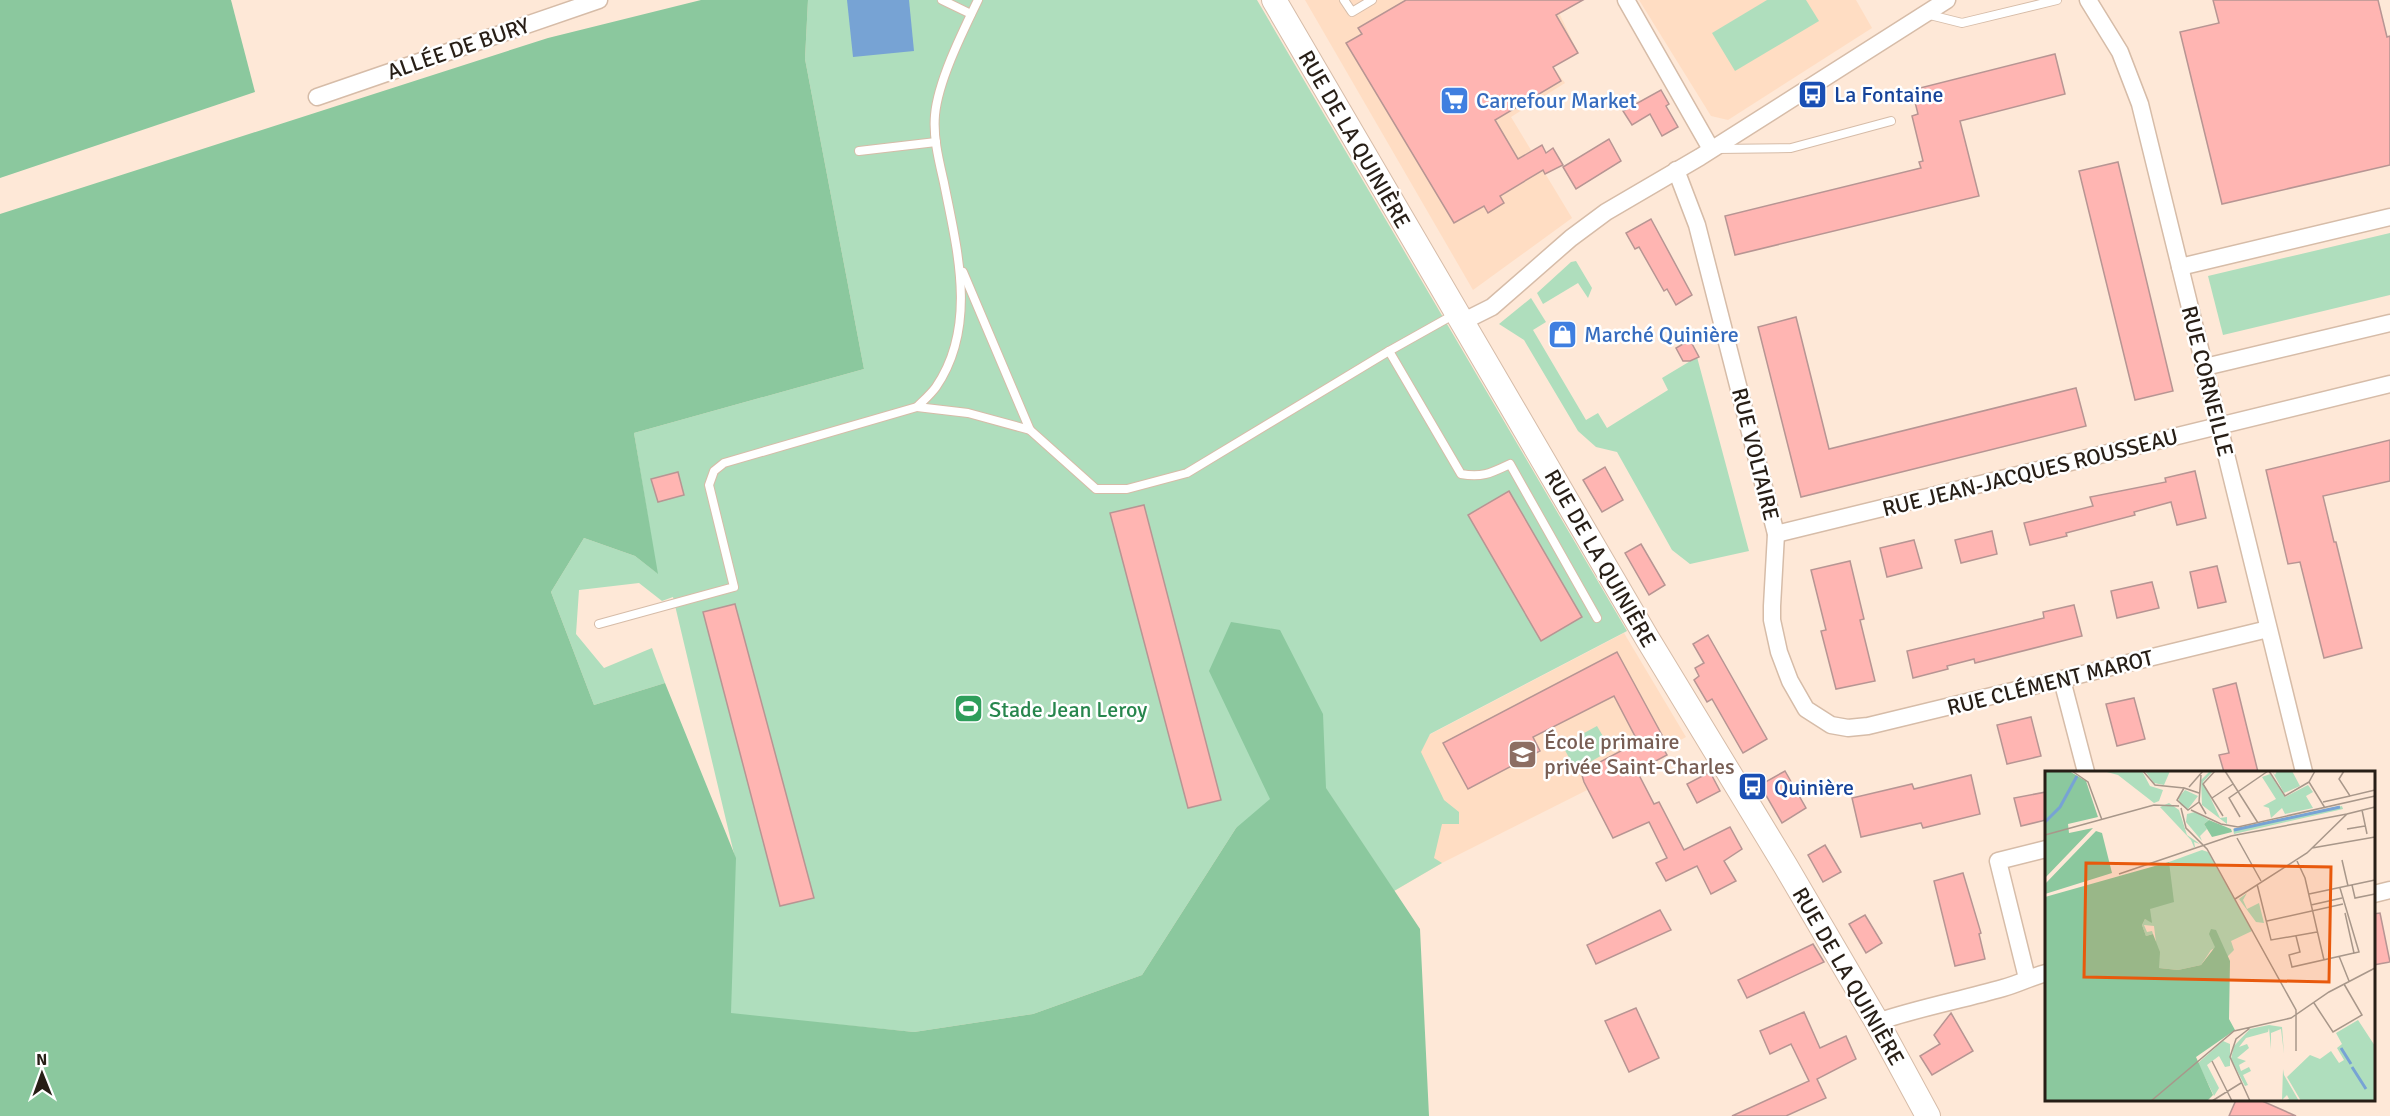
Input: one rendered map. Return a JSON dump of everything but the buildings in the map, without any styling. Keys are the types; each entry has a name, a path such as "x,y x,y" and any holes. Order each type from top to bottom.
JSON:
{"street":[{"name":"ALLÉE DE BURY","path":"317,96 599,0"},
{"name":"RUE DE LA QUINIÈRE","path":"1274,0 1647,638 1785,865 1877,1022 1928,1116"},
{"path":"1626,0 1711,149"},
{"path":"1461,317 1492,307 1571,238 1606,212 1711,149 1947,0"},
{"name":"RUE CORNEILLE","path":"2088,0 2120,52 2140,104 2304,771"},
{"name":"RUE VOLTAIRE","path":"1676,170 1697,225 1776,534 1772,606 1779,652 1790,681 1802,702 1817,717 1831,725"},
{"path":"2180,267 2390,217"},
{"path":"2205,367 2390,323"},
{"name":"RUE JEAN-JACQUES ROUSSEAU","path":"1776,534 2390,384"},
{"name":"RUE CLÉMENT MAROT","path":"1831,725 1848,728 1868,726 2268,629"},
{"path":"2062,680 2086,771"},
{"path":"2027,978 1998,861 2045,849"},
{"path":"2375,894 2390,890"},
{"path":"1877,1022 2005,987 2045,973"}],"lane":[{"path":"942,0 971,14"},
{"path":"978,0 938,95 935,116 936,142 961,268 1030,430 1096,489 1127,489 1187,473 1389,351 1461,317"},
{"path":"1344,0 1352,12 1372,0"},
{"path":"1925,14 1962,23 2057,0"},
{"path":"1711,149 1791,148 1891,121"},
{"path":"859,151 936,142"},
{"path":"917,407 936,386 950,358 960,326 961,268"},
{"path":"1389,351 1461,474 1476,477 1492,473 1510,464 1597,618"},
{"path":"599,624 734,587 709,485 714,471 724,463 917,407 968,413 1030,430"}],"shaded area":[{"name":"Carrefour Market","path":"1305,0 1553,0 1578,53 1553,67 1565,83 1511,117 1572,218 1473,290"},
{"path":"1639,0 1856,0 1872,28 1728,120 1711,116"},
{"name":"École primaire privée Saint-Charles","path":"1624,633 1686,737 1625,771 1442,863 1394,891 1335,784"}],"green space":[{"path":"0,0 231,0 255,92 0,178"},
{"path":"701,0 808,0 805,59 864,369 634,433 658,574 635,556 584,538 551,592 594,705 665,683 736,858 731,1013 914,1032 1033,1014 1142,975 1236,828 1270,799 1209,671 1231,622 1280,630 1323,714 1326,788 1420,929 1429,1116 0,1116 0,214 548,38"},
{"path":"808,0 1257,0 1627,631 1430,734 1421,752 1444,800 1459,812 1459,824 1442,824 1434,858 1442,863 1394,891 1326,789 1236,828 1142,975 1033,1014 914,1032 730,1014 735,858 673,597 662,601 639,583 579,590 576,634 604,668 652,648 665,683 594,705 551,592 584,538 635,556 657,573 634,433 864,369 805,59"},
{"path":"1767,0 1806,0 1819,21 1735,71 1712,33"},
{"path":"2390,233 2390,295 2223,335 2208,276"},
{"path":"1576,261 1592,288 1588,298 1578,283 1543,304 1537,293 1571,262"},
{"path":"1531,298 1546,322 1533,330 1586,420 1598,413 1607,428 1668,390 1662,378 1697,357 1749,551 1690,564 1672,550 1617,452 1596,447 1578,431 1524,340 1499,324"},
{"path":"1597,726 1611,750 1576,770 1562,745"}],"water":[{"path":"847,0 909,0 914,51 853,57"}],"place":[{"name":"La Fontaine","path":"1813,94"},
{"name":"Carrefour Market","path":"1455,100"},
{"name":"Marché Quinière","path":"1563,334"},
{"name":"Stade Jean Leroy","path":"968,709"},
{"name":"École primaire privée Saint-Charles","path":"1523,754"},
{"name":"Quinière","path":"1753,787"}]}
